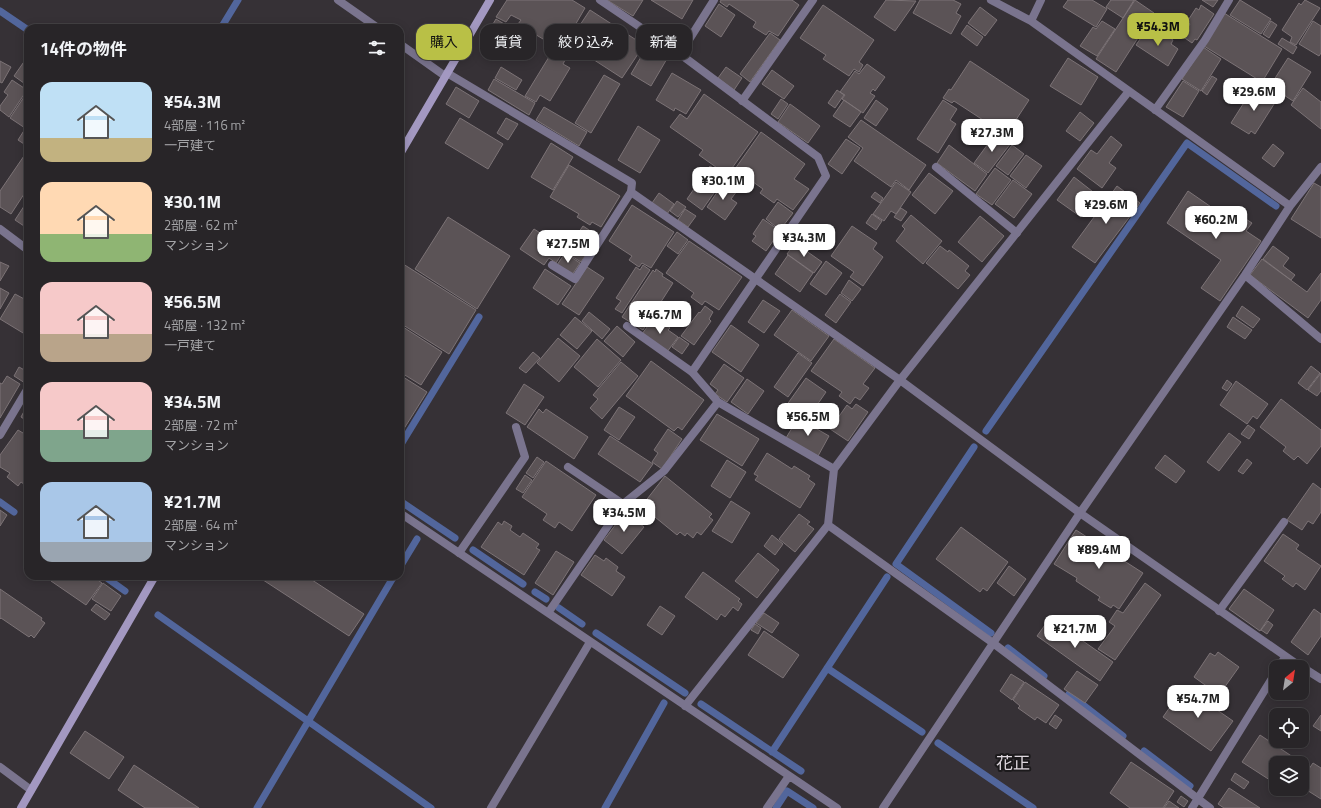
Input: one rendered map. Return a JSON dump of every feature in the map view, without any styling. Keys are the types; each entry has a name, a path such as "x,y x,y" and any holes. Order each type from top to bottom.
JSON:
{"street":[{"path":"338,0 372,24"},
{"path":"404,147 490,0"},
{"path":"600,0 636,24"},
{"path":"692,35 714,0"},
{"path":"742,101 813,0"},
{"path":"991,0 1031,22 1290,206"},
{"path":"1031,22 1041,0"},
{"path":"1155,110 1205,40 1228,0"},
{"path":"404,47 446,74 632,183 631,192 575,279 552,265"},
{"path":"688,60 818,157 826,176 692,372"},
{"path":"685,706 828,525 834,469 900,380 1129,91"},
{"path":"936,167 1017,234"},
{"path":"883,808 1080,513 1245,275 1290,206 1321,167"},
{"path":"631,192 900,380 1080,513 1290,660"},
{"path":"0,229 24,247"},
{"path":"1245,275 1321,339"},
{"path":"627,326 692,372 718,402 834,469"},
{"path":"0,435 24,395"},
{"path":"548,613 623,504 664,471 718,402"},
{"path":"459,553 525,457 516,427"},
{"path":"568,467 623,504"},
{"path":"404,516 837,808"},
{"path":"1219,611 1284,522"},
{"path":"828,525 993,643 1210,808"},
{"path":"21,808 153,580"},
{"path":"491,808 590,642"},
{"path":"1309,671 1321,679"},
{"path":"1192,808 1269,683"},
{"path":"0,767 31,790"},
{"path":"767,808 788,776"}],"building":[{"path":"507,0 572,0 585,8 576,24 544,24 543,39 536,35 536,24 518,24 521,20 511,15 506,22 496,17"},
{"path":"607,0 643,0 633,16"},
{"path":"651,0 693,0 682,19"},
{"path":"721,0 792,0 799,5 778,36 769,31 766,35 753,27 756,22 729,4 727,7 720,2"},
{"path":"886,0 916,1 895,31 874,17"},
{"path":"920,0 953,0 961,4 956,13 961,16 951,34 913,13"},
{"path":"1068,0 1092,0 1107,9 1096,27 1063,7"},
{"path":"1111,0 1134,0 1123,18 1106,7"},
{"path":"1135,0 1154,13 1116,72 1096,59"},
{"path":"1202,0 1218,0 1213,7"},
{"path":"1240,0 1271,19 1261,34 1230,15"},
{"path":"1305,0 1320,8 1296,45 1290,42 1292,37 1282,30 1299,3 1301,5"},
{"path":"719,4 735,15 721,37 705,26"},
{"path":"823,5 874,40 859,62 863,65 859,72 854,69 849,76 823,59 826,55 800,38"},
{"path":"1201,5 1214,14 1197,40 1195,39 1192,43 1182,36 1190,24 1187,22 1196,8 1199,10"},
{"path":"980,7 997,20 985,36 968,23"},
{"path":"590,10 612,24 581,24"},
{"path":"1224,13 1282,49 1262,82 1204,46"},
{"path":"496,19 504,24 493,24"},
{"path":"1102,21 1115,29 1097,56 1080,46 1093,27 1096,29"},
{"path":"1271,21 1277,25 1269,38 1263,34"},
{"path":"1313,21 1321,26 1321,53 1319,56 1299,44"},
{"path":"967,25 983,37 977,46 961,34"},
{"path":"1147,29 1163,39 1166,35 1173,40 1171,44 1178,49 1168,66 1136,45"},
{"path":"770,33 780,40 750,82 740,74"},
{"path":"628,35 636,40 636,57 622,78 594,60 628,60"},
{"path":"1282,38 1297,47 1293,54 1278,44"},
{"path":"1203,47 1221,59 1201,91 1182,79"},
{"path":"1068,58 1098,77 1081,105 1050,86"},
{"path":"1288,58 1311,72 1293,101 1270,86"},
{"path":"547,60 565,60 563,64 570,68 550,101 540,95 536,102 525,96"},
{"path":"639,60 666,60 651,86 631,74"},
{"path":"0,61 11,67 2,83 0,82"},
{"path":"970,61 1029,100 1006,135 954,101 952,103 943,98 949,89 951,90"},
{"path":"24,62 24,83 14,76"},
{"path":"867,64 885,77 875,91 873,89 870,93 875,96 863,113 842,99 845,95 840,92 855,71 859,74"},
{"path":"501,67 522,80 516,90 495,78"},
{"path":"726,67 742,78 734,90 718,78"},
{"path":"772,70 794,86 784,99 762,84"},
{"path":"672,73 701,90 686,114 675,108 674,111 656,100"},
{"path":"604,75 620,84 591,133 575,123"},
{"path":"1212,76 1217,79 1207,95 1202,91"},
{"path":"494,79 535,103 529,115 488,90"},
{"path":"12,80 24,88 24,94 9,117 0,110 0,106 8,95 4,92"},
{"path":"1183,81 1199,91 1183,117 1166,107"},
{"path":"456,87 479,101 469,118 446,104"},
{"path":"1256,88 1276,101 1255,134 1251,131 1249,134 1231,123 1245,101 1247,103"},
{"path":"1303,88 1321,102 1321,129 1291,105"},
{"path":"837,90 844,95 835,108 828,103"},
{"path":"704,94 758,132 727,175 699,155 703,150 670,127 680,114 687,119"},
{"path":"24,97 24,127 10,118"},
{"path":"781,99 788,104 778,119 771,114"},
{"path":"844,100 861,112 850,127 833,116"},
{"path":"876,100 888,109 876,126 864,118"},
{"path":"943,100 957,109 950,120 956,124 938,153 917,139"},
{"path":"790,104 820,126 808,143 778,122"},
{"path":"544,107 587,132 579,146 536,120"},
{"path":"1080,112 1094,123 1080,141 1066,131"},
{"path":"460,118 503,144 488,169 445,143"},
{"path":"506,118 518,124 508,140 497,133"},
{"path":"861,120 926,165 909,190 896,180 891,187 854,161 863,148 848,137"},
{"path":"638,126 660,140 640,173 618,160"},
{"path":"24,131 24,144 18,140"},
{"path":"761,132 805,164 794,179 809,189 793,210 777,199 774,203 760,193 763,189 735,169"},
{"path":"996,133 1011,143 988,173 974,163"},
{"path":"1111,136 1122,145 1109,163 1116,168 1102,188 1077,169 1091,150 1097,154"},
{"path":"846,139 860,148 842,174 828,164"},
{"path":"551,143 573,157 553,190 531,177"},
{"path":"1273,144 1284,153 1274,167 1262,158"},
{"path":"949,145 987,174 975,191 937,163"},
{"path":"1012,145 1024,154 1008,175 996,166"},
{"path":"1026,155 1042,166 1026,188 1010,176"},
{"path":"24,156 24,194 11,214 0,207 0,191"},
{"path":"569,165 620,196 601,227 592,222 590,225 577,217 579,214 550,197"},
{"path":"710,166 726,176 702,210 687,199"},
{"path":"995,168 1011,180 992,205 976,194"},
{"path":"929,173 953,191 935,214 912,195"},
{"path":"1074,177 1097,195 1081,217 1057,200"},
{"path":"1013,180 1032,194 1014,218 995,204"},
{"path":"724,182 737,191 731,199 737,203 725,220 707,207"},
{"path":"896,182 911,192 896,214 891,211 884,221 873,214"},
{"path":"1314,183 1321,187 1321,238 1291,219"},
{"path":"1117,186 1140,203 1095,263 1072,247"},
{"path":"1188,191 1230,220 1235,212 1252,223 1246,231 1261,241 1220,301 1201,288 1221,260 1167,223"},
{"path":"875,192 883,198 880,203 871,197"},
{"path":"659,193 674,204 667,214 652,203"},
{"path":"677,201 686,207 678,217 670,211"},
{"path":"778,202 793,213 780,230 766,219"},
{"path":"632,205 674,232 651,268 642,263 639,267 629,260 632,256 609,241"},
{"path":"24,206 24,226 15,220"},
{"path":"901,208 907,212 901,221 894,217"},
{"path":"685,209 696,216 688,227 678,220"},
{"path":"872,214 882,221 876,230 866,223"},
{"path":"911,215 942,241 923,264 896,241 905,229 902,226"},
{"path":"980,216 1004,236 982,262 958,242"},
{"path":"448,217 510,256 477,309 415,269"},
{"path":"763,219 780,231 766,251 752,241 756,236 753,234"},
{"path":"583,226 598,236 581,262 565,252"},
{"path":"852,226 877,243 873,249 883,257 863,286 850,277 854,272 831,256"},
{"path":"534,229 565,249 556,263 549,258 544,265 520,249"},
{"path":"677,232 688,240 678,254 667,246"},
{"path":"689,241 742,277 719,310 705,301 702,305 691,297 694,293 666,273"},
{"path":"795,243 822,262 814,273 787,254"},
{"path":"940,246 948,252 949,250 969,266 965,271 970,275 958,289 926,263"},
{"path":"1273,246 1289,258 1283,266 1295,275 1291,280 1263,259"},
{"path":"565,253 580,263 572,275 557,265"},
{"path":"788,255 813,273 800,292 775,274"},
{"path":"1262,259 1307,292 1321,273 1321,300 1308,318 1250,275"},
{"path":"826,261 842,273 826,295 810,284"},
{"path":"0,262 9,266 0,281"},
{"path":"404,265 476,310 449,354 404,326"},
{"path":"643,265 650,270 622,313 615,309 621,301 616,298 636,267 640,270"},
{"path":"587,267 604,278 579,315 562,304"},
{"path":"545,269 571,286 558,305 533,288"},
{"path":"656,269 663,274 662,276 673,283 643,330 622,317 653,270 655,272"},
{"path":"849,280 861,289 852,301 841,293"},
{"path":"0,288 9,293 0,309"},
{"path":"15,294 24,299 24,334 0,319"},
{"path":"840,294 851,302 836,323 825,315"},
{"path":"763,300 780,311 764,333 748,322"},
{"path":"705,306 713,312 709,319 711,321 694,345 681,336"},
{"path":"1242,306 1260,319 1253,328 1236,316"},
{"path":"792,310 829,336 811,361 774,335"},
{"path":"589,312 610,329 602,339 582,321"},
{"path":"575,317 592,331 577,349 560,335"},
{"path":"1233,317 1252,330 1245,339 1227,327"},
{"path":"653,319 657,322 659,320 670,328 668,330 678,337 667,352 642,334"},
{"path":"731,325 759,345 741,372 712,352"},
{"path":"617,326 635,342 623,357 604,341"},
{"path":"404,328 442,352 421,385 404,374"},
{"path":"679,337 689,344 682,354 672,347"},
{"path":"558,338 580,356 559,382 537,363"},
{"path":"597,339 621,360 598,387 574,367"},
{"path":"834,339 875,368 863,384 869,388 860,400 855,397 850,404 839,396 842,392 811,371"},
{"path":"533,352 540,358 526,373 519,368"},
{"path":"798,353 812,363 788,397 774,387"},
{"path":"651,361 704,400 682,430 678,427 674,431 626,396"},
{"path":"621,362 638,376 602,419 590,408 598,399 593,395"},
{"path":"724,364 744,378 727,402 715,394 718,390 710,384"},
{"path":"1311,366 1320,373 1307,390 1298,383"},
{"path":"19,367 24,370 24,382 14,376"},
{"path":"1321,373 1321,391 1317,396 1308,390"},
{"path":"7,376 20,384 0,418 0,383 2,384"},
{"path":"404,378 427,392 404,429"},
{"path":"806,378 826,392 806,421 786,406"},
{"path":"747,379 764,391 748,414 731,402"},
{"path":"1227,380 1232,384 1227,391 1222,388"},
{"path":"1236,381 1268,404 1257,419 1253,416 1247,424 1220,405"},
{"path":"524,384 544,397 525,425 506,413"},
{"path":"1281,399 1321,430 1321,446 1307,464 1298,456 1294,460 1283,451 1286,447 1260,427"},
{"path":"856,404 868,412 848,441 830,429 847,405 852,409"},
{"path":"619,407 635,417 619,440 604,430"},
{"path":"539,409 543,413 546,409 588,437 574,459 527,427"},
{"path":"24,411 24,419 21,417"},
{"path":"717,414 759,439 742,466 700,440"},
{"path":"798,418 829,436 818,456 786,438"},
{"path":"1248,425 1255,430 1249,439 1241,434"},
{"path":"668,429 682,439 662,469 652,462 658,453 654,450"},
{"path":"18,430 24,434 24,484 21,482 18,486 7,477 10,473 0,467 0,455"},
{"path":"1229,433 1241,442 1219,471 1207,462"},
{"path":"610,436 653,464 640,482 598,454"},
{"path":"767,453 792,469 794,466 810,476 808,479 815,484 800,508 755,480 758,476 754,474"},
{"path":"1165,455 1185,471 1176,483 1155,468"},
{"path":"537,457 544,462 533,478 526,473"},
{"path":"1247,459 1252,463 1243,474 1238,471"},
{"path":"727,460 746,472 730,498 711,486"},
{"path":"546,461 596,495 572,531 559,522 555,528 543,520 547,514 522,497"},
{"path":"525,475 532,480 523,493 516,489"},
{"path":"665,476 712,514 709,517 713,520 701,535 697,532 693,538 687,533 685,536 680,532 677,535 650,513 653,510 644,503"},
{"path":"1313,483 1321,489 1321,512 1313,524 1308,521 1302,530 1287,520"},
{"path":"731,501 750,513 732,543 712,531"},
{"path":"0,510 7,515 0,526"},
{"path":"625,512 644,527 622,554 604,540"},
{"path":"799,514 810,522 807,524 814,529 795,552 779,539"},
{"path":"504,521 512,526 510,530 520,537 523,533 539,544 536,548 540,550 524,575 481,547 498,522 502,525"},
{"path":"961,527 1008,562 987,591 983,588 980,592 936,559"},
{"path":"1076,530 1143,573 1119,609 1113,605 1111,608 1098,600 1100,597 1076,581 1077,578 1054,564"},
{"path":"1283,534 1299,545 1296,549 1321,566 1305,590 1296,583 1293,587 1282,579 1285,576 1264,561"},
{"path":"772,535 783,544 775,555 764,546"},
{"path":"556,551 574,562 553,595 535,583"},
{"path":"758,553 779,570 757,598 735,581"},
{"path":"595,555 604,561 606,558 618,567 616,571 625,577 612,596 581,575"},
{"path":"1009,566 1026,579 1014,596 997,583"},
{"path":"703,572 740,599 738,601 742,604 738,611 733,607 725,617 721,614 717,620 685,597"},
{"path":"98,580 102,583 86,605 51,581"},
{"path":"263,580 312,580 364,614 349,636"},
{"path":"103,583 121,596 111,611 92,599"},
{"path":"1145,583 1161,595 1115,660 1098,649 1115,626 1109,622 1117,610 1123,613"},
{"path":"0,589 42,618 41,620 45,623 34,638 31,635 29,637 1,618 0,619"},
{"path":"1244,589 1274,610 1260,631 1229,609"},
{"path":"96,604 110,614 105,620 91,610"},
{"path":"660,606 675,616 662,635 647,625"},
{"path":"1314,609 1321,614 1321,636 1308,655 1291,642"},
{"path":"764,613 779,623 772,633 756,623"},
{"path":"1050,618 1113,662 1100,681 1037,636"},
{"path":"1268,621 1273,625 1267,634 1261,630"},
{"path":"755,624 761,628 758,634 751,630"},
{"path":"764,631 799,655 783,678 748,655"},
{"path":"1218,652 1239,667 1219,695 1194,677 1210,653 1215,656"},
{"path":"1077,671 1098,685 1085,703 1064,689"},
{"path":"1011,674 1024,682 1012,700 1000,691"},
{"path":"1025,682 1059,705 1046,723 1037,717 1035,720 1018,708 1020,706 1013,700"},
{"path":"1184,687 1233,721 1211,751 1163,717"},
{"path":"1055,715 1062,720 1056,729 1049,724"},
{"path":"1321,715 1321,731 1313,726"},
{"path":"85,731 124,757 109,779 70,753"},
{"path":"1260,735 1269,741 1269,748 1280,748 1292,756 1269,756 1269,779 1242,762"},
{"path":"1131,762 1174,791 1163,808 1130,808 1110,793"},
{"path":"1313,763 1321,768 1321,799 1309,791 1309,769"},
{"path":"134,765 199,808 145,808 118,790"},
{"path":"1235,773 1249,782 1244,789 1231,780"},
{"path":"1229,788 1260,808 1224,808 1218,804"},
{"path":"1181,796 1188,801 1184,807 1177,802"},
{"path":"1169,801 1179,808 1164,808"}],"waterway":[{"path":"223,24 238,0"},
{"path":"0,11 24,27"},
{"path":"986,431 1187,143 1276,206"},
{"path":"404,439 479,317"},
{"path":"974,447 896,564 991,633"},
{"path":"0,502 14,512"},
{"path":"404,504 455,538"},
{"path":"404,560 417,539"},
{"path":"473,550 523,584"},
{"path":"772,752 887,577"},
{"path":"110,580 125,591"},
{"path":"257,808 392,580"},
{"path":"535,592 546,599"},
{"path":"559,608 582,624"},
{"path":"158,615 431,808"},
{"path":"596,633 685,693"},
{"path":"1008,648 1044,676"},
{"path":"827,668 922,732"},
{"path":"1069,694 1123,736"},
{"path":"605,808 664,703"},
{"path":"701,704 801,771"},
{"path":"938,743 1033,808"},
{"path":"1144,751 1190,786"},
{"path":"776,808 787,791 813,808"}],"district":[{"name":"花正","path":"1013,763"}]}
